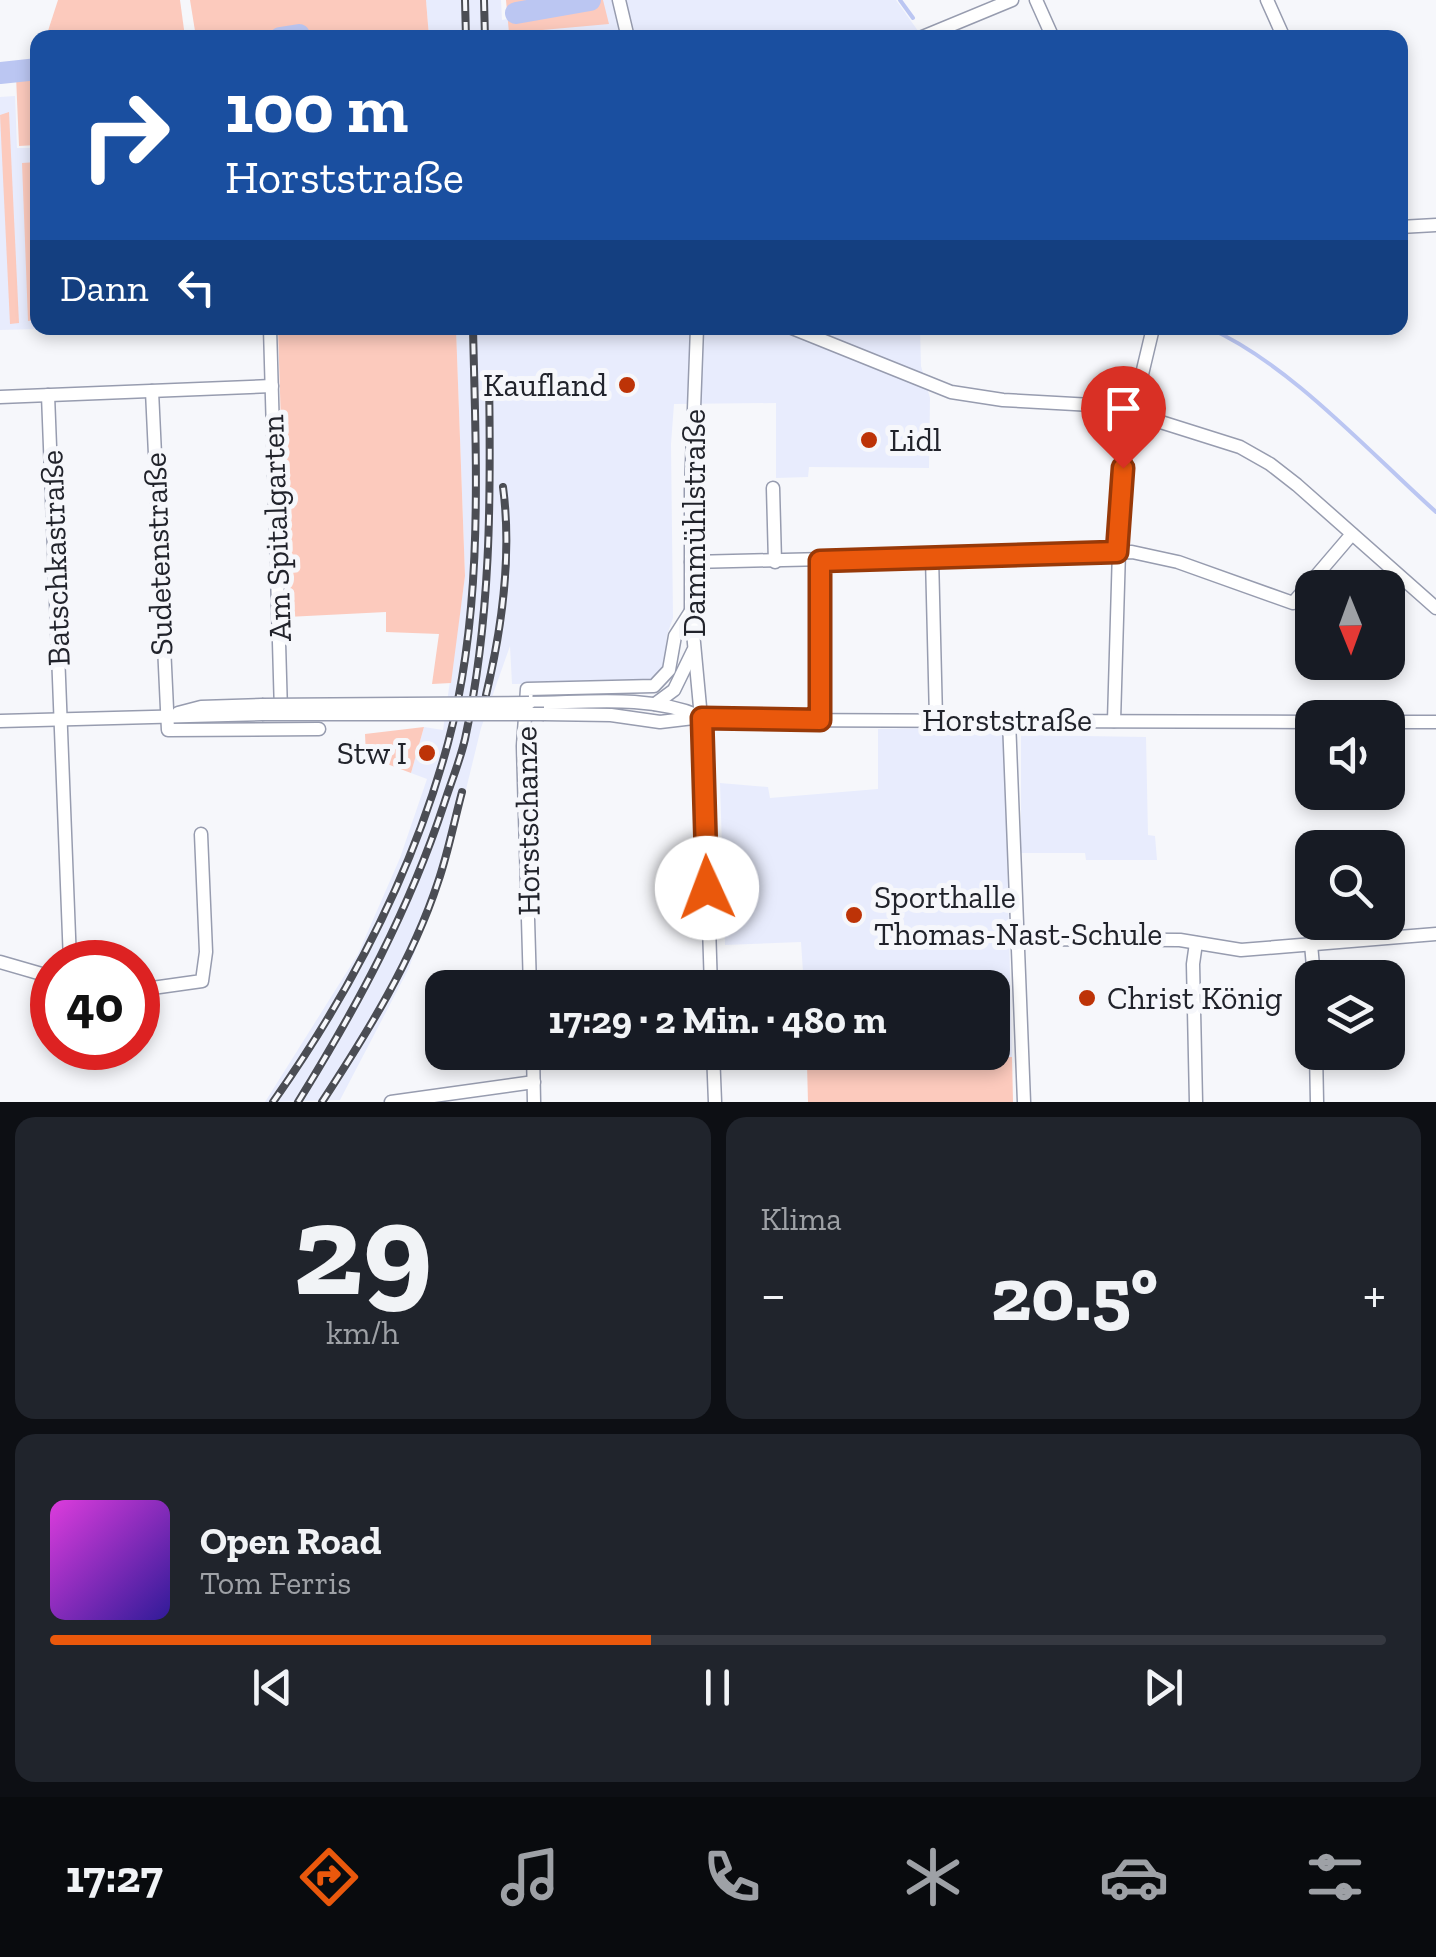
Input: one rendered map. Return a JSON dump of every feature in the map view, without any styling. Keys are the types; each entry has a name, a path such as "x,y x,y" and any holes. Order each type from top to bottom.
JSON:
{"street":[{"path":"619,0 626,30"},
{"path":"939,30 1012,0"},
{"path":"1036,0 1049,30"},
{"path":"1268,0 1281,30"},
{"path":"1408,227 1436,225"},
{"name":"Am Spitalgarten","path":"270,335 281,729"},
{"name":"Dammühlstraße","path":"696,335 691,611 702,718 710,970"},
{"path":"809,335 951,392 1003,400 1110,406 1192,430 1256,455 1297,485 1436,608"},
{"path":"1114,721 1117,552 1123,468 1151,335"},
{"path":"0,397 272,386"},
{"name":"Sudetenstraße","path":"152,391 166,716"},
{"name":"Batschkastraße","path":"48,395 69,940"},
{"path":"773,488 775,562"},
{"path":"691,562 1117,552 1178,562 1293,603 1352,534"},
{"path":"932,557 936,720"},
{"path":"820,561 820,720"},
{"name":"Horstschanze","path":"530,970 527,689 646,688 660,682 669,670 675,636 691,611"},
{"path":"655,704 674,690 693,650"},
{"name":"Horststraße","path":"0,721 166,716 201,707 611,709 655,704 702,718"},
{"name":"Horststraße","path":"611,709 660,722 702,718 1295,722"},
{"name":"Horststraße","path":"166,716 168,730 179,732 319,730"},
{"path":"1009,720 1024,1102"},
{"path":"1405,722 1436,722"},
{"path":"160,987 202,981 206,952 201,834"},
{"path":"1018,939 1196,943 1241,950 1436,934"},
{"path":"1196,943 1196,1102"},
{"path":"1312,944 1313,960"},
{"path":"0,962 30,971"},
{"path":"533,1070 534,1102"},
{"path":"715,1070 716,1102"},
{"path":"1317,1070 1318,1102"},
{"path":"391,1102 534,1082"}],"shaded area":[{"path":"58,0 180,0 184,30 48,30"},
{"path":"190,0 426,0 428,30 195,30"},
{"path":"426,0 501,0 502,20 601,0 896,0 917,30 428,30"},
{"path":"506,0 603,0 609,24 542,30 509,30"},
{"path":"30,74 30,145 19,146 16,76"},
{"path":"15,96 17,148 30,148 30,329 0,330 0,97"},
{"path":"9,112 19,323 10,324 0,115"},
{"path":"30,162 28,321 22,163"},
{"path":"278,335 456,335 465,576 451,683 432,684 439,634 386,632 386,612 287,617"},
{"path":"456,335 920,335 921,366 930,398 929,468 809,467 808,477 776,478 776,403 674,404 673,618 664,668 655,677 638,683 512,684 510,646 481,728 452,847 409,968 340,1100 265,1102 358,954 400,858 427,779 411,773 424,727 443,730 465,576"},
{"path":"424,727 411,773 366,756 365,734"},
{"path":"1004,727 1010,970 803,970 801,942 725,945 720,783 768,787 770,798 878,789 878,729"},
{"path":"1021,735 1146,737 1148,835 1155,836 1157,860 1086,860 1085,853 1021,853"},
{"path":"1010,974 1012,1057 1010,1057"},
{"path":"1010,1057 1013,1102 808,1102 807,1070 1010,1070"}],"waterway":[{"path":"516,13 590,0"},
{"path":"900,0 913,18"},
{"path":"0,73 30,70"},
{"path":"1223,335 1299,386 1436,512"}],"railway":[{"path":"465,0 466,30"},
{"path":"484,0 485,30"},
{"path":"273,1102 353,975 398,885 448,743 460,692 473,589 473,335"},
{"path":"298,1102 361,994 398,920 463,747 485,604 489,377"},
{"path":"486,695 504,591 503,487"},
{"path":"322,1102 372,1023 415,940 442,871 462,792"}],"place":[{"name":"Kaufland","path":"627,385"},
{"name":"Lidl","path":"869,440"},
{"name":"Stw I","path":"427,753"},
{"name":"Sporthalle Thomas-Nast-Schule","path":"854,915"},
{"name":"Christ König","path":"1087,998"}],"route":[{"path":"707,888 702,718 820,720 820,561 1117,552 1123,468"}]}
